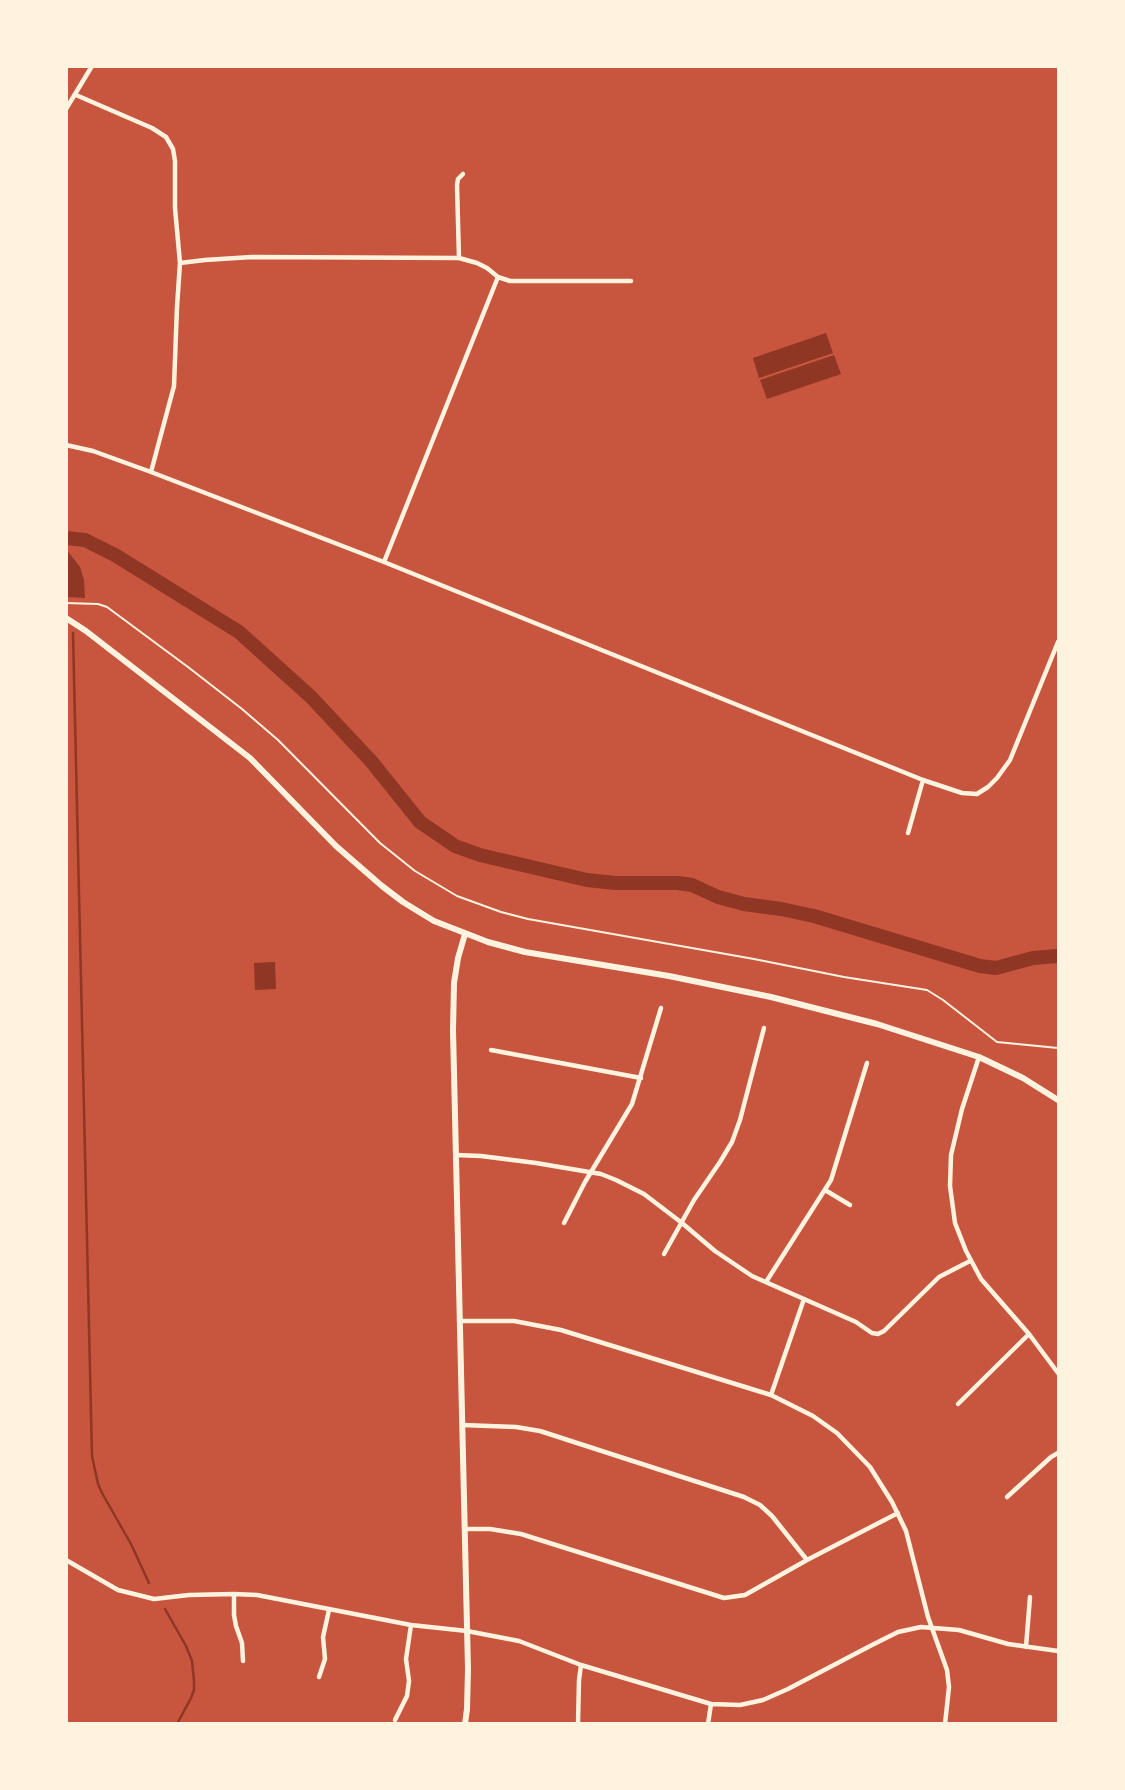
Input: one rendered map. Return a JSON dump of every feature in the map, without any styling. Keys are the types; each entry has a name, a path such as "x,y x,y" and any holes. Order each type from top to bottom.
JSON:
{"street":[{"path":"66,109 92,66"},
{"path":"76,95 152,128 166,137 176,161 175,208 180,263 174,386 151,472"},
{"path":"459,258 457,185 463,174"},
{"path":"180,263 252,257 459,258 477,263 498,277 510,281 631,281"},
{"path":"384,562 498,277"},
{"path":"66,445 93,451 151,472 384,562 923,780 962,793 977,794 988,788 1010,760 1059,642"},
{"path":"66,618 250,758 335,846 382,886 434,922 525,952 669,976 771,997 877,1024 979,1057 1023,1078 1059,1100"},
{"path":"908,833 923,780"},
{"path":"465,934 458,958 453,1004 467,1631 465,1724"},
{"path":"564,1223 632,1104 661,1008"},
{"path":"664,1254 694,1200 732,1142 764,1028"},
{"path":"491,1050 641,1077"},
{"path":"979,1057 954,1139 950,1166 951,1202 955,1223 970,1261 988,1288 1059,1373"},
{"path":"765,1282 831,1180 867,1063"},
{"path":"456,1155 536,1163 601,1174 644,1194 735,1266 856,1322 872,1333 884,1331 939,1277 970,1261"},
{"path":"825,1190 850,1205"},
{"path":"771,1395 804,1299"},
{"path":"460,1321 514,1321 561,1329 771,1395 813,1416 837,1433 870,1467 906,1531 931,1626 947,1670 949,1687 945,1724"},
{"path":"958,1404 1028,1334"},
{"path":"462,1425 516,1427 540,1431 744,1497 760,1505 772,1516 807,1560"},
{"path":"1007,1497 1051,1457 1059,1453"},
{"path":"465,1529 491,1529 521,1534 724,1598 745,1595 898,1513"},
{"path":"66,1560 118,1590 154,1599 189,1595 257,1595 411,1625 467,1631 519,1641 581,1665 711,1704 740,1705 763,1700 898,1632 921,1627 959,1630 1008,1644 1059,1651"},
{"path":"234,1594 234,1615 242,1643 243,1661"},
{"path":"1026,1647 1030,1597"},
{"path":"318,1677 326,1659 323,1637 329,1610"},
{"path":"395,1720 407,1696 407,1647 411,1625"},
{"path":"578,1724 581,1665"},
{"path":"708,1724 711,1704"}],"path":[{"path":"66,603 98,604 107,607 188,667 278,740 380,844 415,871 457,896 528,919 927,990 997,1042 1059,1048"}],"shaded area":[{"path":"826,333 833,353 759,378 753,358"},
{"path":"834,355 841,374 767,399 760,380"},
{"path":"66,549 80,567 85,598 68,597"},
{"path":"275,962 276,989 255,990 254,963"}],"waterway":[{"path":"66,538 85,540 115,555 239,632 311,697 371,761 420,822 455,846 480,855 587,880 692,885 718,897 814,916 980,966 996,968 1033,958 1058,956"},
{"path":"73,633 92,1456 102,1493 149,1583"},
{"path":"165,1609 192,1661 194,1690 177,1724"}]}
